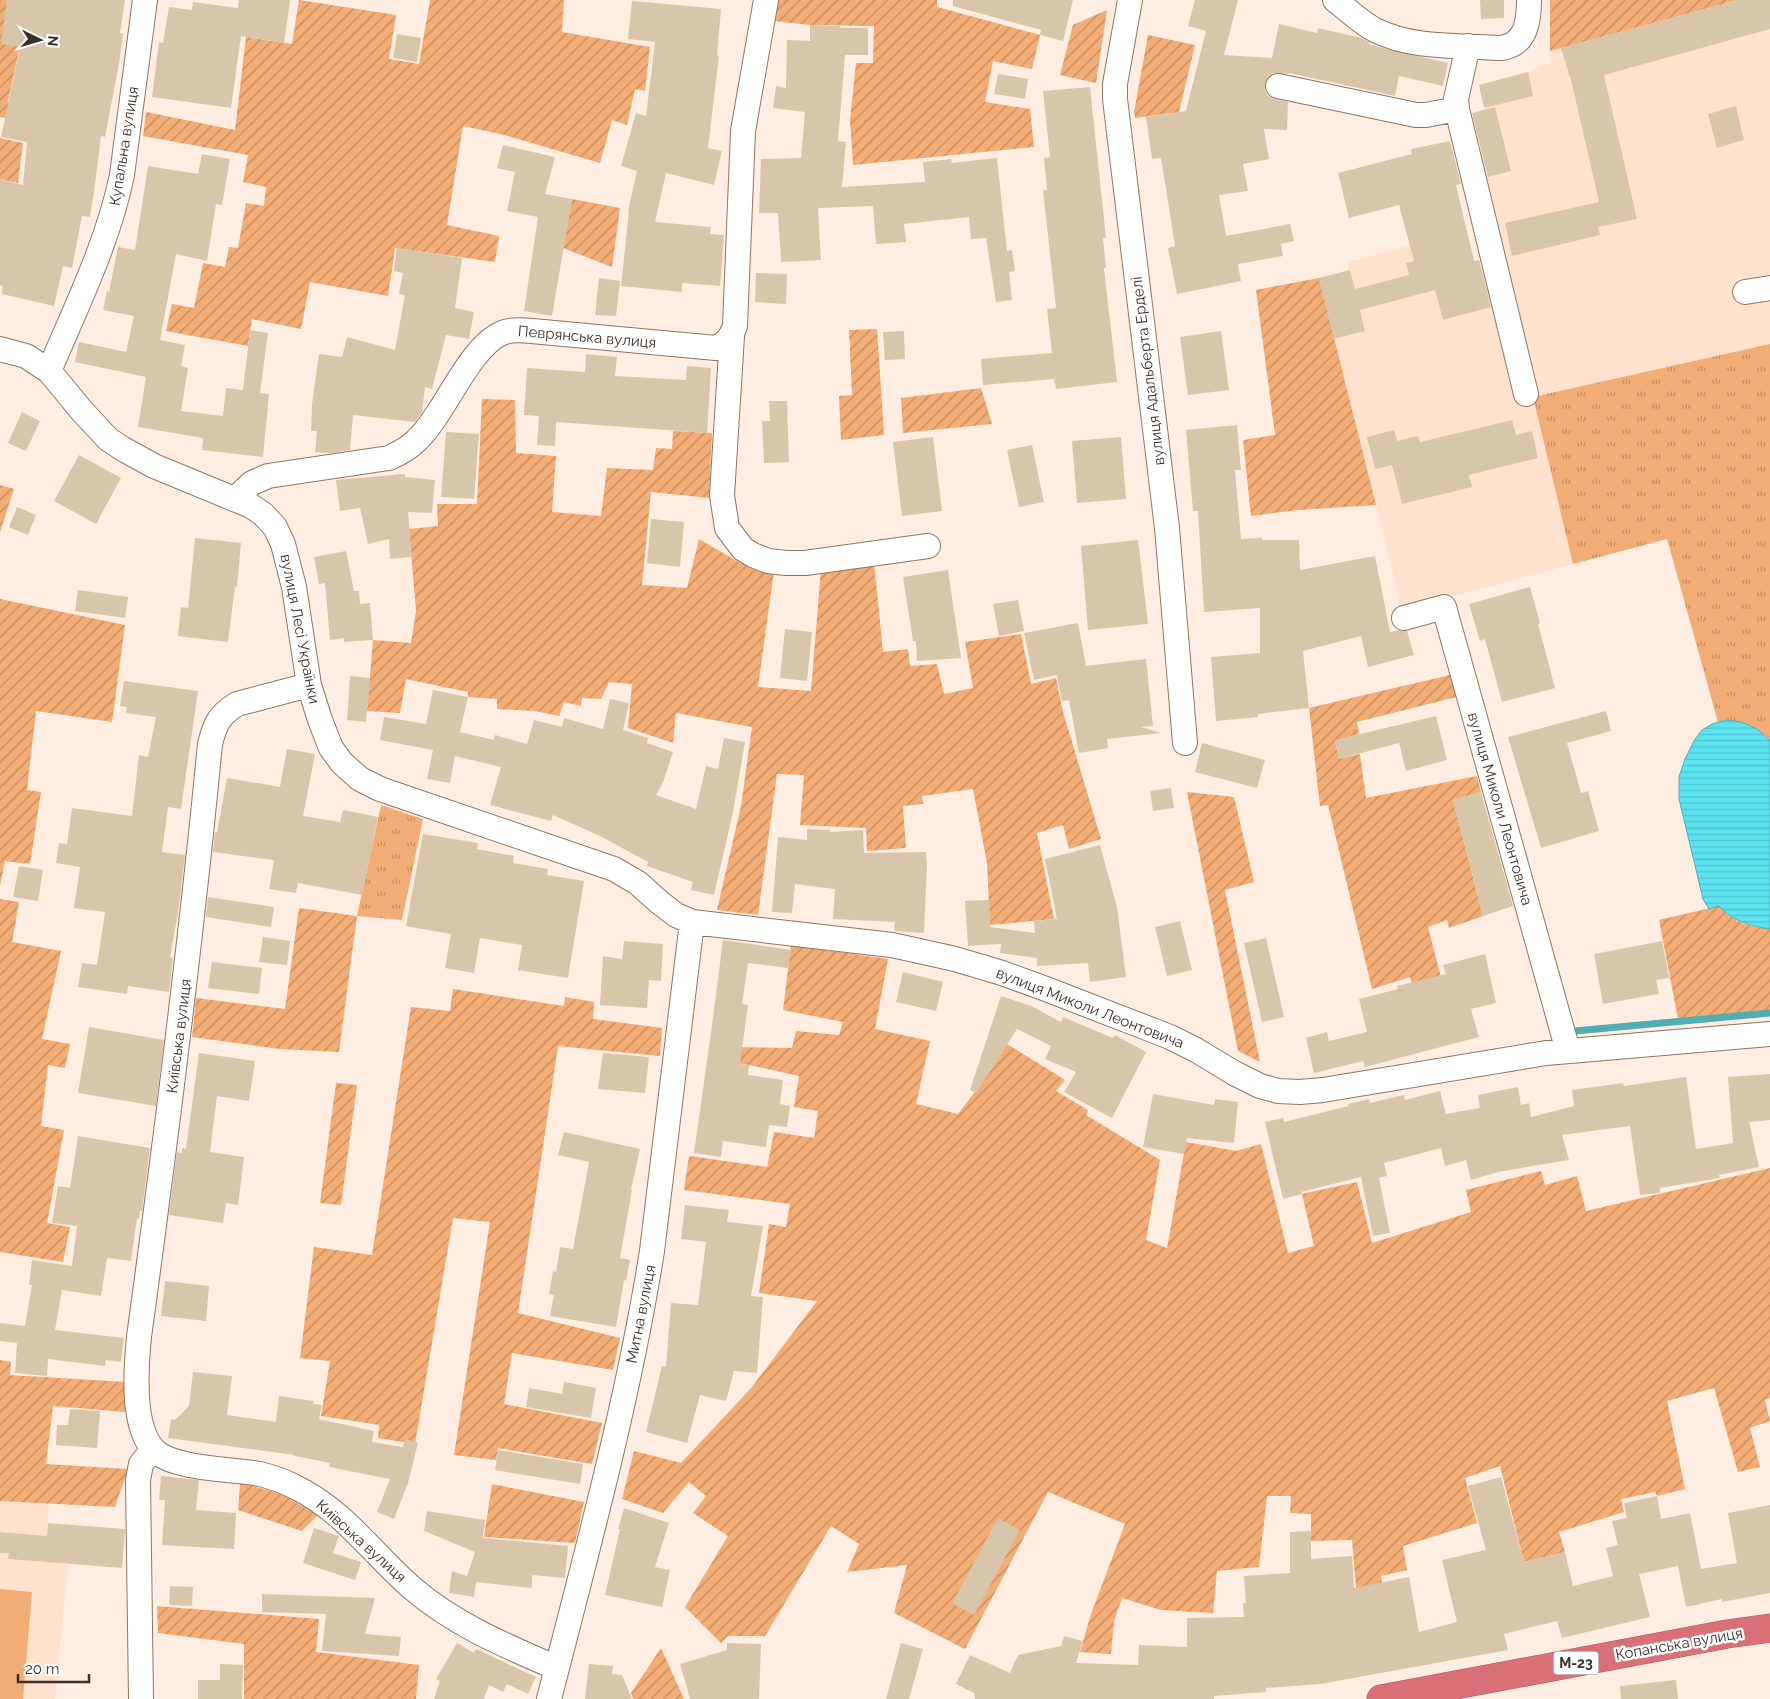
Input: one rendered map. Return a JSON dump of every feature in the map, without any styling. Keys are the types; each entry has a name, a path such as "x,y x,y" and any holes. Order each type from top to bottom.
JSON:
{"highway":[{"name":"Копанська вулиця","path":"1381,1699 1727,1634 1770,1628"}],"street":[{"name":"Купальна вулиця","path":"50,371 103,243 117,200 145,0"},
{"path":"766,0 743,131 737,313 732,336 722,495 727,528 742,548 753,555 768,561 786,563 805,563 928,546"},
{"name":"вулиця Адальберта Ерделі","path":"1130,0 1115,84 1115,99 1167,528 1185,743"},
{"path":"1334,0 1374,30 1392,37 1414,43 1501,48 1508,47 1517,42 1528,25 1528,0"},
{"path":"1468,46 1456,98 1457,109 1526,394"},
{"path":"1278,86 1416,115 1457,109"},
{"path":"1745,292 1770,288"},
{"name":"Певрянська вулиця","path":"236,498 252,483 268,476 389,458 405,450 418,440 429,427 477,354 502,332 516,330 716,348 725,344 732,336"},
{"name":"вулиця Лесі Українки","path":"0,349 26,356 50,371 108,439 123,449 154,466 236,498 263,514 275,527 283,544 294,587 309,685 320,720 332,748 342,763 360,779 410,800 614,869 638,883 676,915 692,922"},
{"name":"вулиця Миколи Леонтовича","path":"1404,618 1444,607 1568,1051"},
{"name":"Київська вулиця","path":"309,685 237,704 228,710 214,727 210,744 182,1010 137,1360 137,1397 140,1420 146,1438 153,1449 159,1455 168,1459 260,1474 278,1479 297,1488 336,1514 411,1587 436,1607 479,1633 557,1668"},
{"name":"вулиця Миколи Леонтовича","path":"692,922 892,945 1002,973 1170,1037 1234,1073 1260,1086 1278,1091 1324,1090 1518,1057 1568,1051 1770,1034"},
{"name":"Митна вулиця","path":"549,1699 581,1575 645,1298 692,922"},
{"path":"141,1699 138,1480 141,1464 153,1449"}],"shaded area":[{"path":"1738,0 1770,0 1770,344 1533,397 1573,564 1402,610 1319,278 1350,271 1348,262 1409,246 1409,242 1466,228 1475,261 1505,253 1472,113 1485,110 1479,85 1528,72 1552,62 1550,51"},
{"path":"0,1501 49,1503 47,1536 0,1532"},
{"path":"0,1553 9,1553 9,1559 68,1564 55,1699 0,1699"}],"green space":[{"path":"0,0 41,0 20,46 8,101 16,120 0,117"},
{"path":"299,0 396,15 389,59 419,64 430,0 564,0 562,32 650,47 645,91 635,89 627,125 612,120 600,163 505,135 463,126 447,225 499,236 495,262 395,248 388,296 310,282 301,329 252,319 248,346 166,331 172,304 194,308 203,263 225,267 229,247 238,248 246,203 264,206 266,187 243,182 248,155 143,136 146,112 235,130 246,37 292,44"},
{"path":"777,0 937,0 937,7 1040,35 1032,69 993,61 985,102 1030,109 1034,147 853,165 850,120 856,63 873,63 874,26 810,25 774,21"},
{"path":"1550,0 1738,0 1550,51"},
{"path":"1107,10 1096,83 1060,75 1073,25"},
{"path":"1148,35 1195,45 1179,112 1135,118 1134,112"},
{"path":"0,138 23,143 18,183 0,179"},
{"path":"572,199 620,208 612,267 563,248"},
{"path":"1319,278 1376,505 1298,510 1251,516 1243,440 1275,435 1256,290"},
{"path":"877,329 884,435 841,440 839,396 852,395 849,330"},
{"path":"1770,344 1770,741 1764,734 1726,720 1718,722 1667,539 1573,564 1533,397"},
{"path":"981,388 992,424 903,433 901,398"},
{"path":"482,399 515,400 516,453 556,456 552,512 601,516 607,468 653,470 656,448 672,449 673,431 712,433 709,498 651,492 642,585 687,588 699,539 740,563 774,571 758,687 811,691 821,569 874,562 883,652 908,649 910,666 937,664 944,694 973,688 965,642 1021,634 1031,684 1056,678 1063,712 1101,839 1069,849 1063,825 1037,833 1054,919 990,925 987,863 973,789 922,796 923,804 903,806 906,848 867,851 866,828 800,825 804,775 777,774 758,915 717,910 741,806 752,727 676,713 673,743 628,728 632,684 609,682 601,699 582,698 581,706 564,702 559,716 535,711 497,709 497,699 468,697 468,692 406,679 400,713 367,711 373,640 411,643 416,611 409,529 438,526 437,504 477,504"},
{"path":"0,485 14,489 0,532"},
{"path":"0,599 125,625 112,722 36,711 27,790 41,792 30,864 5,861 0,886"},
{"path":"1450,675 1456,697 1357,722 1359,734 1335,741 1339,759 1360,754 1366,798 1477,776 1481,792 1453,800 1483,916 1449,928 1447,920 1428,927 1443,985 1415,995 1410,977 1372,989 1328,805 1320,806 1309,708"},
{"path":"1187,792 1234,797 1254,882 1225,890 1260,1062 1238,1051"},
{"path":"381,805 423,819 402,920 357,916"},
{"path":"0,899 19,902 12,942 61,951 42,1039 70,1044 65,1068 48,1065 41,1126 64,1130 47,1223 70,1227 63,1262 0,1252"},
{"path":"1719,906 1742,923 1770,928 1770,1010 1678,1019 1659,920"},
{"path":"299,908 357,916 339,1052 280,1049 192,1037 196,998 285,1009"},
{"path":"791,945 888,959 875,1029 930,1041 916,1104 958,1114 989,1073 1007,1044 1065,1080 1056,1091 1088,1110 1086,1115 1160,1160 1146,1240 1167,1248 1186,1142 1236,1151 1261,1144 1288,1253 1314,1246 1302,1194 1357,1182 1372,1243 1471,1212 1466,1190 1541,1171 1545,1185 1577,1176 1586,1211 1770,1168 1770,1398 1765,1400 1770,1421 1750,1428 1760,1467 1738,1472 1714,1388 1667,1401 1685,1489 1657,1496 1655,1492 1621,1499 1624,1512 1559,1532 1565,1552 1524,1562 1500,1466 1465,1478 1477,1523 1403,1546 1407,1570 1381,1576 1384,1596 1357,1600 1352,1540 1311,1541 1311,1514 1290,1513 1291,1496 1267,1496 1259,1567 1217,1571 1213,1613 1161,1610 1122,1598 1114,1621 1111,1654 1080,1652 1091,1614 1125,1524 1048,1492 965,1649 894,1613 907,1565 847,1572 859,1544 831,1526 765,1636 728,1636 721,1643 685,1607 728,1536 693,1513 706,1496 689,1482 663,1513 622,1499 634,1451 681,1463 752,1387 817,1301 759,1293 769,1224 786,1227 790,1204 684,1190 689,1156 767,1167 774,1132 814,1138 818,1111 794,1107 799,1076 725,1061 728,1047 792,1048 796,1031 839,1035 843,1022 783,1010"},
{"path":"453,989 564,1006 565,997 594,1002 593,1019 662,1028 660,1056 558,1046 518,1313 620,1338 613,1370 512,1353 504,1404 602,1423 592,1464 498,1448 496,1460 454,1455 490,1222 453,1218 415,1444 378,1438 379,1425 321,1416 330,1361 300,1358 314,1247 372,1255 411,1007 450,1011"},
{"path":"336,1083 357,1085 341,1205 320,1203"},
{"path":"0,1360 11,1362 10,1375 126,1382 125,1412 53,1406 46,1464 128,1469 115,1507 0,1501"},
{"path":"240,1483 279,1493 318,1515 302,1531 238,1510"},
{"path":"492,1484 584,1502 575,1543 484,1537"},
{"path":"0,1589 32,1592 23,1699 0,1699"},
{"path":"157,1606 319,1619 316,1652 419,1665 416,1699 244,1699 244,1644 158,1633"},
{"path":"661,1648 684,1699 633,1699 631,1693"}],"water":[{"path":"1726,720 1750,726 1761,732 1770,741 1770,928 1768,929 1741,922 1719,906 1709,909 1703,899 1679,799 1679,777 1695,739 1702,730 1712,724"}],"building":[{"path":"7,0 125,0 120,33 123,33 119,64 105,137 101,136 90,217 82,216 72,268 63,266 54,306 2,294 3,286 0,285 0,179 23,185 27,142 1,137 20,47 1,44"},
{"path":"239,0 290,0 284,43 241,36 231,108 152,97 159,42 163,43 169,7 192,10 193,2 238,8"},
{"path":"953,0 1073,0 1063,41 1040,35 1041,30 953,6"},
{"path":"1195,0 1238,0 1224,55 1272,58 1279,24 1317,33 1318,28 1361,38 1369,44 1386,49 1448,63 1443,86 1399,76 1395,96 1289,73 1274,73 1268,76 1265,90 1268,96 1288,102 1287,130 1264,129 1269,159 1243,164 1248,191 1219,195 1226,236 1290,224 1294,241 1281,244 1283,256 1238,264 1241,281 1177,294 1168,248 1175,246 1161,158 1152,159 1146,117 1186,111 1206,31 1188,26"},
{"path":"1480,0 1504,0 1504,18 1481,19"},
{"path":"1738,0 1770,0 1770,29 1604,75 1637,219 1598,227 1600,235 1512,256 1505,223 1599,202 1572,84 1561,48"},
{"path":"632,1 721,9 717,55 719,56 708,148 722,151 714,185 666,173 655,222 711,227 710,234 724,235 720,286 682,283 682,292 621,286 628,211 637,171 621,166 636,113 646,116 655,42 628,39"},
{"path":"810,25 868,28 868,55 845,55 838,141 846,142 842,187 925,182 923,162 951,159 952,163 997,158 1007,251 1012,250 1015,271 1009,272 1012,300 996,302 986,238 971,239 969,217 904,224 906,242 876,244 873,206 818,208 821,260 781,262 778,213 759,213 761,159 801,158 805,112 773,108 776,86 786,88 787,40 810,41"},
{"path":"397,34 421,38 417,62 393,58"},
{"path":"1528,72 1533,96 1484,108 1479,85"},
{"path":"998,74 1028,79 1025,99 994,94"},
{"path":"1090,87 1106,238 1103,238 1106,268 1104,268 1117,382 1056,389 1054,379 983,385 981,359 1052,353 1047,309 1056,308 1043,190 1047,190 1044,158 1050,157 1043,91"},
{"path":"1736,106 1744,140 1717,148 1708,114"},
{"path":"1495,107 1511,171 1488,177 1472,113"},
{"path":"1450,141 1461,184 1456,185 1474,261 1479,260 1491,307 1443,320 1435,290 1360,310 1365,331 1334,339 1319,278 1350,270 1355,289 1409,275 1406,263 1414,261 1399,205 1349,218 1338,173 1412,154 1411,149"},
{"path":"503,145 555,157 545,194 572,199 552,316 524,311 538,217 507,211 515,172 497,168"},
{"path":"202,154 230,159 222,205 216,204 207,261 176,254 160,340 185,345 181,366 188,368 181,411 223,416 226,388 243,390 250,330 268,333 260,393 269,394 263,457 202,450 203,438 138,427 146,377 75,362 79,342 126,352 134,316 103,310 107,291 109,292 118,247 135,250 148,166 198,174"},
{"path":"397,248 462,258 455,308 474,312 469,339 446,335 432,389 425,387 422,412 415,422 353,415 350,450 332,453 315,452 317,431 311,431 312,404 319,354 342,357 347,337 395,350 405,295 399,294 403,273 394,271"},
{"path":"756,273 787,274 786,304 755,302"},
{"path":"599,278 620,281 616,316 595,315"},
{"path":"904,331 905,359 885,360 883,332"},
{"path":"1221,331 1229,390 1188,395 1180,337"},
{"path":"586,354 617,357 615,376 686,380 687,366 711,368 707,433 556,422 555,446 537,445 539,416 524,415 527,368 585,372"},
{"path":"769,401 787,401 789,462 764,463 762,421 770,421"},
{"path":"22,412 40,421 26,451 8,443"},
{"path":"1512,420 1516,435 1532,431 1538,458 1469,475 1472,487 1402,504 1392,465 1375,469 1367,437 1394,430 1397,441 1418,436 1420,442"},
{"path":"1237,425 1241,470 1235,470 1241,539 1299,540 1300,570 1375,556 1390,632 1398,630 1407,631 1414,655 1368,667 1361,636 1303,651 1309,708 1258,714 1258,717 1216,721 1211,657 1260,653 1260,608 1204,612 1198,511 1193,511 1186,430"},
{"path":"446,432 479,434 474,499 441,497"},
{"path":"933,437 942,511 902,516 893,442"},
{"path":"1121,437 1126,499 1077,503 1072,441"},
{"path":"1032,445 1044,502 1019,507 1007,450"},
{"path":"79,455 121,478 96,524 54,501"},
{"path":"405,474 405,477 435,480 432,513 408,512 412,557 390,559 389,539 368,544 360,508 340,511 336,480"},
{"path":"17,507 36,515 28,535 9,527"},
{"path":"651,519 684,522 680,567 647,563"},
{"path":"195,538 241,543 237,587 235,586 228,642 178,636 181,607 188,608"},
{"path":"1138,540 1148,624 1088,630 1081,546"},
{"path":"346,551 354,591 359,591 360,604 370,603 373,640 344,642 344,638 330,640 325,583 319,584 314,557"},
{"path":"948,570 961,658 917,661 916,641 913,641 903,577"},
{"path":"1530,587 1555,688 1502,702 1485,639 1480,641 1469,604"},
{"path":"78,590 128,597 125,618 75,611"},
{"path":"1018,600 1024,631 999,636 993,604"},
{"path":"1078,623 1086,666 1146,659 1153,726 1141,727 1161,733 1107,739 1108,748 1079,753 1069,700 1062,701 1057,675 1034,680 1024,633"},
{"path":"785,629 812,632 807,681 780,678"},
{"path":"350,676 370,678 366,722 347,720"},
{"path":"124,681 198,691 181,809 168,807 162,852 185,855 178,913 170,957 173,958 169,992 128,986 127,994 78,987 82,963 97,965 105,912 74,908 80,867 56,863 59,843 67,844 72,808 132,816 139,755 148,757 156,717 126,713 127,707 120,706"},
{"path":"433,690 468,697 460,732 494,740 495,735 527,744 534,720 562,727 564,718 603,729 610,699 629,703 623,730 648,738 647,743 673,752 663,783 656,795 696,809 706,766 718,769 724,738 745,742 733,812 714,895 691,890 693,882 647,866 648,862 600,836 553,815 551,821 490,805 501,767 455,756 450,783 427,779 433,750 380,740 384,717 426,724"},
{"path":"1606,711 1611,731 1567,743 1581,793 1588,791 1599,831 1541,848 1508,737"},
{"path":"1436,716 1447,760 1406,771 1399,743 1339,759 1335,740"},
{"path":"1202,743 1265,760 1257,788 1195,772"},
{"path":"287,749 315,754 303,816 340,822 343,810 378,817 362,895 298,883 296,893 269,889 274,860 213,852 215,832 217,832 227,778 280,787"},
{"path":"1171,788 1174,808 1153,811 1150,791"},
{"path":"1481,792 1513,906 1483,916 1453,800"},
{"path":"807,829 830,830 830,832 863,830 864,853 926,852 924,933 894,931 895,922 833,919 835,889 795,884 792,913 772,912 778,837 807,840"},
{"path":"423,834 478,843 477,849 514,856 513,863 548,869 547,875 584,881 568,978 518,970 522,945 480,938 474,973 445,968 451,934 406,926"},
{"path":"1100,845 1117,907 1126,977 1090,982 1088,963 1037,966 1037,958 1000,953 1001,944 968,946 965,901 989,900 990,927 1035,933 1034,921 1057,919 1045,859"},
{"path":"19,866 43,870 38,901 13,897"},
{"path":"208,897 274,907 271,927 206,917"},
{"path":"1180,921 1192,970 1167,976 1155,927"},
{"path":"263,937 290,941 287,965 259,962"},
{"path":"1266,938 1284,1017 1262,1022 1244,943"},
{"path":"723,940 791,950 788,968 748,963 742,1004 748,1005 740,1064 749,1065 748,1075 783,1080 780,1104 790,1106 787,1127 769,1125 766,1147 723,1141 721,1157 694,1153"},
{"path":"624,941 663,944 661,981 649,980 647,1008 600,1005 603,956 622,959"},
{"path":"1662,941 1669,978 1656,980 1659,994 1603,1004 1594,954"},
{"path":"1485,954 1496,1003 1471,1009 1479,1037 1365,1067 1363,1061 1314,1073 1306,1038 1327,1032 1329,1041 1367,1032 1359,999 1398,989 1397,986 1446,974 1443,965"},
{"path":"212,962 262,968 259,994 208,988"},
{"path":"903,972 943,982 936,1011 896,1002"},
{"path":"1001,996 1031,1006 1061,1022 1063,1017 1113,1038 1115,1035 1146,1052 1112,1118 1064,1092 1076,1072 1045,1059 1051,1046 1017,1029 976,1093 970,1090"},
{"path":"89,1027 164,1040 156,1106 78,1093"},
{"path":"199,1053 255,1061 249,1101 217,1096 210,1152 244,1157 238,1205 226,1203 223,1223 169,1215 177,1152 182,1153 182,1148 186,1149"},
{"path":"603,1053 649,1057 645,1093 598,1089"},
{"path":"1770,1074 1770,1120 1749,1122 1759,1167 1719,1175 1720,1178 1660,1188 1660,1193 1640,1195 1630,1126 1562,1135 1569,1160 1498,1172 1471,1180 1466,1160 1445,1166 1441,1148 1384,1163 1387,1176 1379,1178 1390,1233 1373,1236 1361,1177 1301,1192 1302,1194 1283,1199 1265,1122 1283,1118 1284,1122 1349,1106 1348,1104 1369,1099 1370,1103 1404,1095 1405,1100 1440,1091 1446,1114 1480,1108 1478,1095 1518,1087 1521,1105 1529,1103 1531,1117 1574,1106 1572,1090 1623,1083 1624,1086 1686,1077 1696,1149 1733,1143 1728,1077"},
{"path":"1153,1094 1214,1105 1215,1099 1238,1102 1234,1143 1187,1138 1184,1154 1143,1147"},
{"path":"564,1132 640,1149 620,1258 630,1260 626,1281 624,1280 616,1327 550,1316 554,1295 549,1294 553,1271 556,1272 560,1247 573,1249 589,1162 558,1155"},
{"path":"78,1136 150,1148 142,1211 140,1211 139,1219 137,1218 131,1261 107,1258 101,1296 62,1290 55,1330 124,1338 121,1362 106,1360 105,1366 48,1359 47,1376 15,1373 17,1343 0,1341 0,1323 25,1326 32,1285 29,1285 32,1260 72,1266 77,1226 52,1223 58,1186 70,1188"},
{"path":"685,1205 729,1210 727,1222 763,1226 751,1296 763,1297 757,1373 734,1371 726,1401 700,1395 687,1443 646,1432 662,1366 666,1367 671,1303 698,1305 706,1242 681,1239"},
{"path":"165,1281 209,1286 206,1321 161,1316"},
{"path":"193,1372 232,1376 227,1415 276,1422 279,1396 314,1401 313,1404 322,1405 319,1419 374,1431 372,1442 402,1447 406,1439 418,1443 408,1483 394,1519 377,1512 390,1479 329,1467 330,1463 295,1455 168,1438 171,1419 175,1420 189,1406"},
{"path":"564,1382 596,1388 591,1418 526,1407 529,1388 562,1394"},
{"path":"70,1409 100,1411 97,1448 56,1445 57,1425 68,1425"},
{"path":"498,1450 583,1464 580,1484 495,1470"},
{"path":"161,1476 199,1480 196,1510 236,1513 234,1549 162,1545 165,1500 159,1500"},
{"path":"1501,1477 1524,1562 1565,1552 1573,1586 1613,1576 1606,1548 1618,1545 1612,1521 1627,1518 1624,1503 1657,1496 1661,1519 1690,1513 1701,1569 1737,1563 1728,1513 1770,1505 1770,1593 1722,1602 1722,1599 1686,1607 1678,1566 1639,1574 1650,1617 1562,1638 1557,1621 1504,1634 1508,1650 1320,1684 1266,1688 1266,1692 1214,1696 1214,1699 975,1699 974,1693 956,1684 970,1655 1010,1673 1018,1655 1061,1646 1064,1636 1083,1641 1076,1663 1138,1665 1139,1645 1187,1647 1187,1618 1244,1617 1243,1603 1246,1603 1244,1576 1290,1573 1290,1532 1311,1531 1311,1559 1352,1556 1354,1588 1409,1577 1419,1632 1457,1622 1442,1560 1486,1550 1468,1486"},
{"path":"624,1508 669,1523 655,1567 670,1570 662,1607 605,1595"},
{"path":"427,1511 485,1520 483,1538 568,1546 565,1578 532,1575 532,1588 476,1582 474,1597 449,1593 452,1571 467,1576 475,1552 424,1531"},
{"path":"998,1518 1020,1530 974,1615 952,1603"},
{"path":"48,1523 125,1529 122,1568 8,1559 9,1553 0,1553 0,1532 47,1536"},
{"path":"314,1528 339,1536 333,1553 361,1562 355,1580 303,1563"},
{"path":"170,1586 193,1587 192,1606 169,1605"},
{"path":"262,1594 375,1598 365,1634 401,1637 399,1656 322,1651 326,1614 262,1612"},
{"path":"457,1643 474,1653 476,1649 536,1677 528,1694 507,1684 503,1692 489,1685 484,1699 434,1699 440,1681 436,1679"},
{"path":"727,1643 761,1644 759,1699 690,1699 680,1664 727,1650"},
{"path":"901,1643 923,1649 909,1699 886,1699"},
{"path":"220,1664 243,1665 242,1699 198,1699 198,1680 220,1680"},
{"path":"589,1664 613,1666 612,1674 622,1675 632,1699 585,1699"},
{"path":"1676,1680 1678,1699 1621,1699 1620,1686"}],"waterway":[{"path":"1575,1031 1770,1013"}]}
